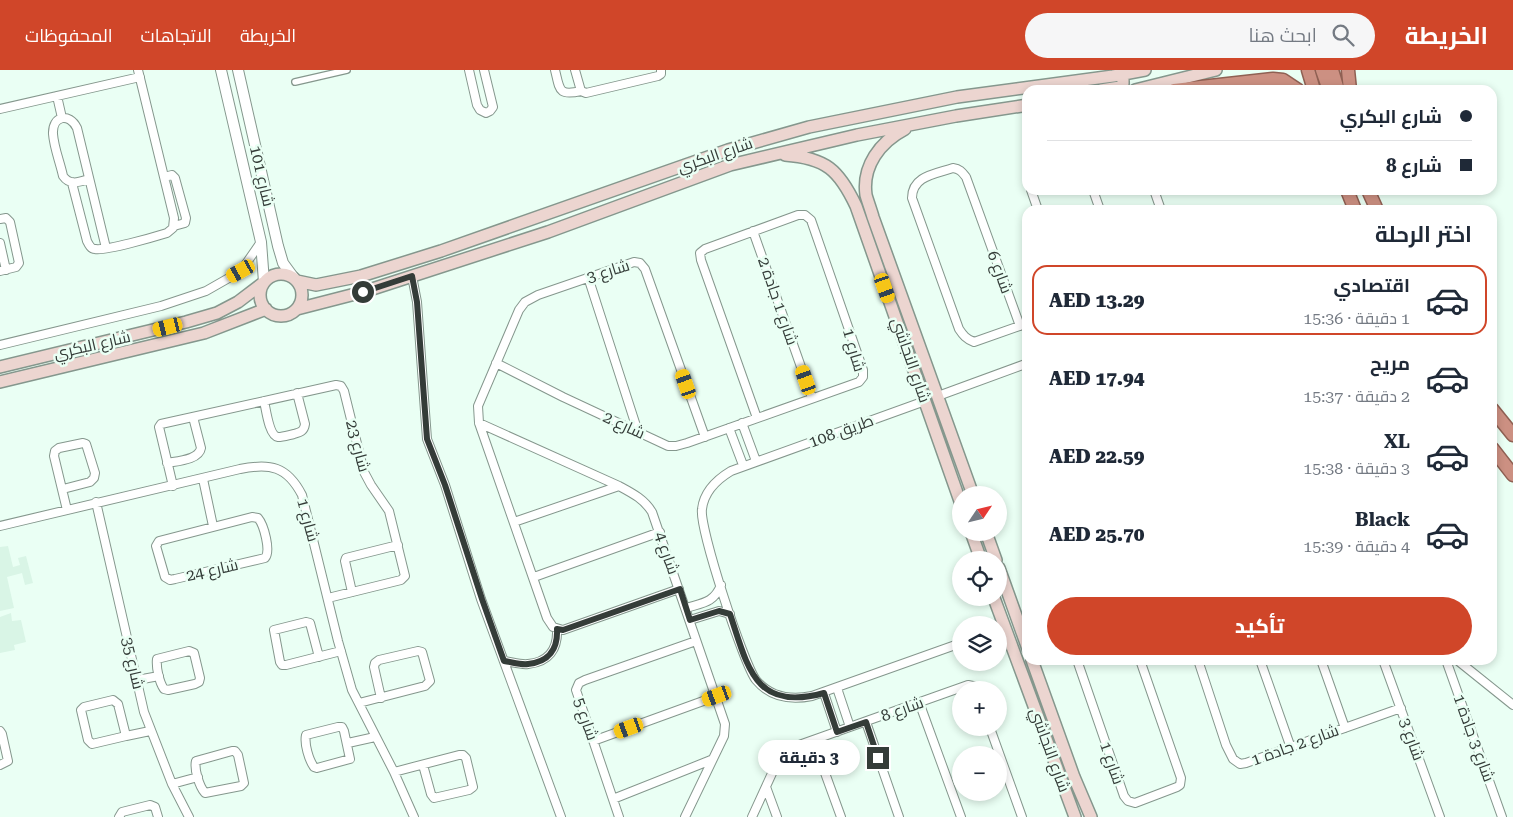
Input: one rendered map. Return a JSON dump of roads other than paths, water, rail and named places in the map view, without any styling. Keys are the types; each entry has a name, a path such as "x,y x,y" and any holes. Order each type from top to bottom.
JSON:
{"highway":[{"path":"1308,70 1312,85"},
{"path":"1322,70 1327,85"},
{"path":"1332,70 1336,85"},
{"path":"1348,70 1350,85"},
{"path":"1215,85 1273,78 1283,80 1290,85"},
{"path":"1497,414 1513,435"},
{"path":"1497,454 1513,475"}],"main road":[{"name":"شارع البكري","path":"1044,85 1145,70"},
{"path":"1155,85 1216,70"},
{"path":"1122,85 1123,74"},
{"name":"شارع البكري","path":"296,279 316,285 361,276 441,251 728,150 809,127 957,97 1022,88"},
{"name":"شارع البكري","path":"298,308 363,292 571,224 730,165 857,135 956,116 1022,106"},
{"name":"شارع النجاشي","path":"918,124 904,130 883,145 868,167 866,195 970,486"},
{"name":"شارع النجاشي","path":"771,154 801,156 825,164 846,184 856,206 955,486"},
{"path":"571,224 567,218 570,213 631,185"},
{"path":"278,274 286,274 296,279 302,295 298,308 289,315 282,316 275,315 266,309 260,296 264,282 278,274"},
{"name":"شارع البكري","path":"0,366 217,313 238,302 264,282"},
{"path":"885,288 889,282 898,284"},
{"name":"شارع البكري","path":"0,382 204,333 266,309"},
{"path":"1007,586 1022,619"},
{"name":"شارع النجاشي","path":"1007,640 1075,817"},
{"name":"شارع النجاشي","path":"1034,665 1091,817"},
{"path":"1042,728 1049,730 1054,721"},
{"path":"1048,746 1056,741 1062,743"}],"street":[{"name":"شارع 101","path":"221,70 262,242 264,282"},
{"name":"شارع 101","path":"238,70 278,246 283,262 296,279"},
{"path":"294,82 347,70"},
{"path":"469,70 478,105 480,110 486,113 492,107 484,70"},
{"path":"555,70 559,87 568,94 581,91 586,93 647,74 659,75 661,70"},
{"path":"574,70 581,91"},
{"path":"0,109 57,96 140,72 174,218 174,226"},
{"path":"57,96 62,118"},
{"path":"89,179 72,183 66,181 63,176 53,137 54,123 62,118 70,119 77,128 106,248"},
{"name":"شارع 6","path":"1022,320 962,171 953,168 920,179 912,190 912,198 958,328 968,339 974,342 1022,326"},
{"path":"247,179 258,181 262,175"},
{"path":"72,183 87,241 90,247 95,249 167,233 174,226 185,223 186,218 174,176 164,177"},
{"name":"شارع 1","path":"798,215 805,215 811,220 864,375 858,382 812,398 757,418 700,253 705,249 798,215"},
{"path":"0,219 6,218 10,222 20,263 18,266 3,271 0,242"},
{"name":"شارع 1 جادة 2","path":"753,231 812,398"},
{"path":"0,344 161,306 206,291 241,271 262,242"},
{"name":"شارع 3","path":"479,423 478,406 519,310 525,302 538,295 634,262 640,263 646,268 705,437"},
{"path":"412,276 417,302 427,439 445,485 482,599 561,817"},
{"path":"588,277 638,432"},
{"name":"شارع 2","path":"496,363 563,397 668,446 676,446 705,437 757,418"},
{"path":"938,396 1022,365"},
{"name":"شارع 23","path":"173,486 160,425 336,385 341,386 364,472 389,511 404,572 404,579 328,598"},
{"path":"264,401 271,430 274,435 279,437 300,432 304,429 297,394"},
{"name":"طريق 108","path":"925,401 756,461 725,474 705,496 701,520 730,614 750,667 756,680 766,690 789,698 800,698 824,693 952,646"},
{"path":"167,464 197,456 200,452 201,448 193,416"},
{"path":"479,423 548,618 553,627 557,629 557,642 554,649 540,661 527,664 504,661"},
{"name":"شارع 4","path":"479,423 638,496 647,504 652,512 660,532 680,589 563,630 557,629"},
{"path":"742,423 756,461"},
{"path":"729,428 743,466"},
{"path":"63,489 90,482 94,478 95,473 86,444 67,446 55,451 54,456 67,510"},
{"name":"شارع 1","path":"0,526 240,469 268,466 278,469 288,476 302,495 352,690 394,772 414,817"},
{"path":"203,478 214,526"},
{"path":"514,522 619,486"},
{"name":"شارع 35","path":"96,502 150,731 172,784 189,817"},
{"name":"شارع 24","path":"252,517 258,518 261,522 268,551 267,556 170,580 165,577 156,546 159,541 214,526 252,517"},
{"path":"534,577 660,532"},
{"path":"352,592 345,562 346,558 398,545"},
{"path":"686,608 713,598 717,595 721,585"},
{"path":"680,589 725,724 724,736 685,817"},
{"path":"690,620 719,611 730,614"},
{"path":"319,657 310,623 306,622 274,630 282,665 319,657 341,651"},
{"name":"شارع 5","path":"619,817 576,690 580,683 585,680 696,641"},
{"path":"189,651 194,653 200,678 198,683 166,690 161,685 159,676 156,663 159,658 189,651"},
{"path":"359,704 382,698 426,686 429,684 430,681 422,652 418,651 379,660 375,663 374,667 382,698"},
{"name":"شارع 1","path":"1079,665 1124,796 1133,803 1177,787 1181,782 1142,665"},
{"name":"شارع 2 جادة 1","path":"1200,665 1226,745 1233,759 1240,764 1291,748 1401,708"},
{"path":"1262,665 1291,748"},
{"path":"1323,665 1345,728"},
{"name":"شارع 3","path":"1385,665 1440,817"},
{"name":"شارع 3 جادة 1","path":"1448,665 1502,817"},
{"path":"1463,665 1513,705"},
{"path":"137,680 159,676"},
{"path":"837,688 850,727"},
{"name":"شارع 8","path":"899,817 866,722 952,691"},
{"path":"824,693 837,732"},
{"path":"594,741 717,696"},
{"path":"126,736 116,701 112,700 82,709 81,713 89,743 94,744 150,731"},
{"path":"920,702 962,817"},
{"path":"752,817 779,758 785,750 866,722"},
{"path":"340,726 348,743 350,754 348,760 316,768 312,764 305,737 308,734 340,726"},
{"path":"0,731 8,760 0,765"},
{"path":"993,736 1022,817"},
{"path":"348,743 375,737"},
{"path":"812,740 841,817"},
{"path":"234,751 238,755 245,782 241,786 206,794 202,790 198,777 195,766 198,760 234,751"},
{"path":"394,772 463,755 466,758 473,787 469,790 434,798 431,794 423,765"},
{"path":"613,798 711,760"},
{"path":"172,784 198,777"},
{"path":"766,787 777,817"},
{"path":"119,817 122,812 150,805 155,807 158,817"}]}
